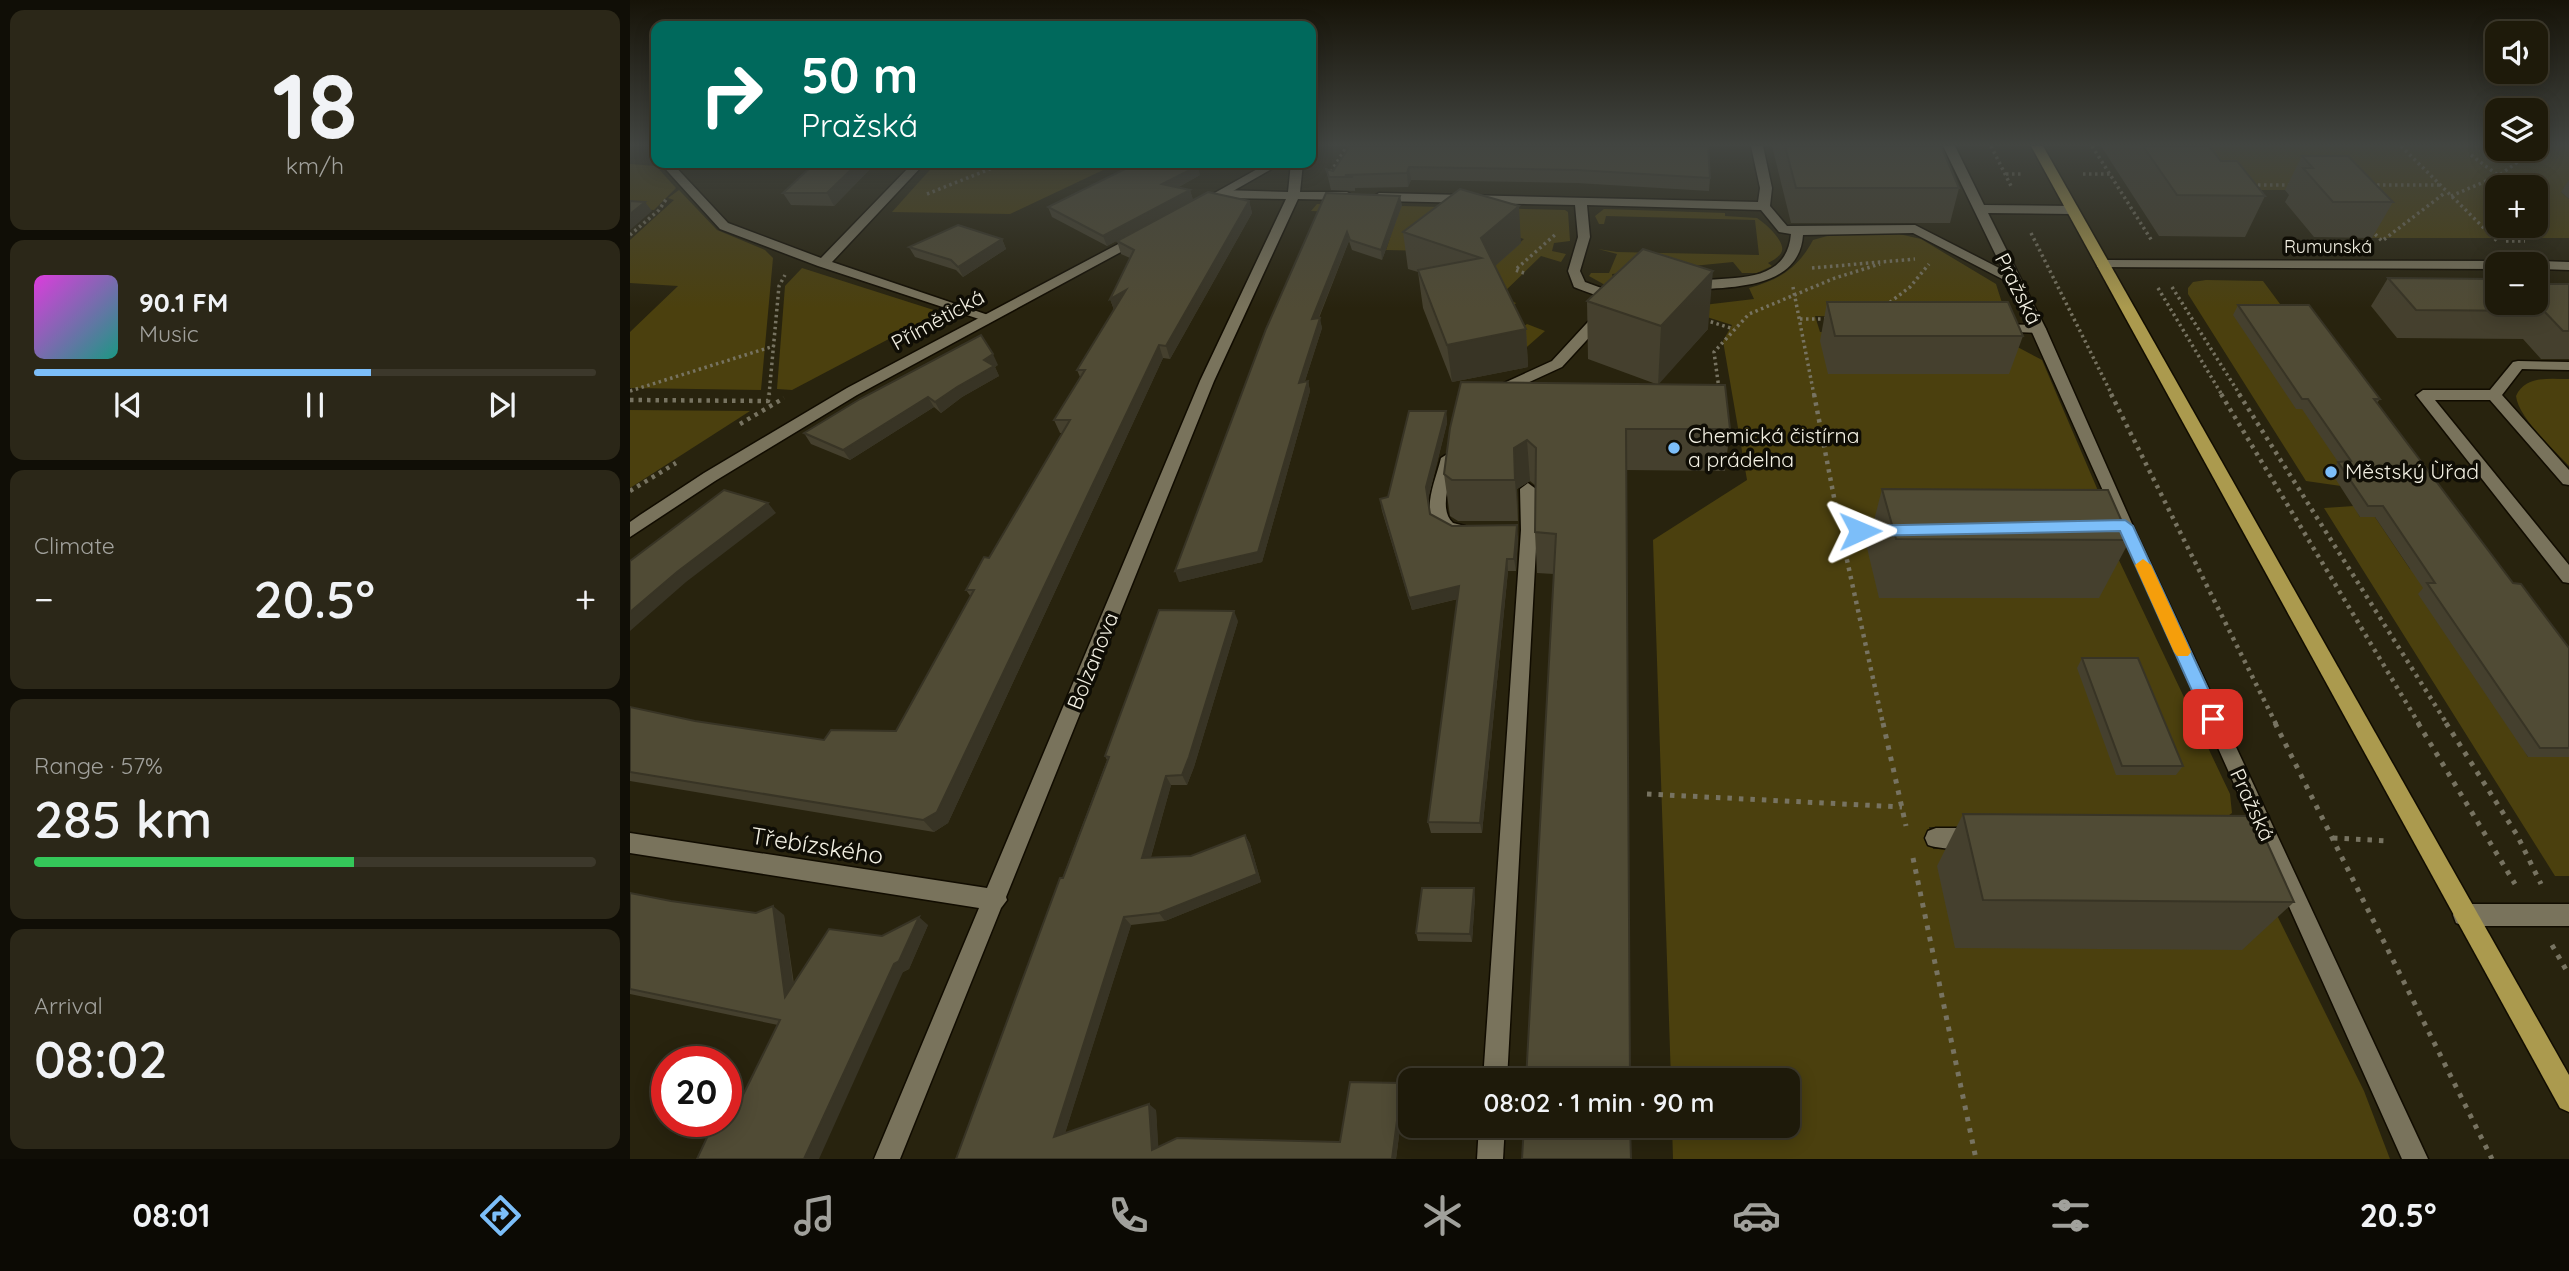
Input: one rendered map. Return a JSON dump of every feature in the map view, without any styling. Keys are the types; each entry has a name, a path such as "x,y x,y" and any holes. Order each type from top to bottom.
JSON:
{"main road":[{"path":"2067,200 2417,832 2569,1099"}],"street":[{"path":"700,200 724,226 824,263 987,317"},
{"path":"824,263 884,200"},
{"path":"1184,213 1209,200"},
{"name":"Bolzanova","path":"887,1159 996,900 1208,380 1291,200"},
{"path":"1512,200 1764,206"},
{"path":"1765,200 1764,206 1783,229 1915,229 2013,280"},
{"name":"Pražská","path":"1975,200 2039,329 2118,526 2258,840 2415,1159"},
{"path":"1478,398 1523,382 1557,364 1625,293 1602,293 1579,284 1574,271 1585,247 1586,232 1580,202"},
{"path":"1979,209 2072,210"},
{"path":"1672,288 1752,280 1765,276 1790,261 1796,254 1797,231"},
{"name":"Přímětická","path":"630,531 675,499 807,418 987,317 1147,232"},
{"name":"Rumunská","path":"2102,264 2485,265"},
{"path":"2548,265 2569,265"},
{"path":"1976,328 2039,329"},
{"path":"2494,395 2518,365 2569,366"},
{"path":"2569,480 2494,395 2423,395 2569,577"},
{"path":"1452,441 1438,500 1439,520 1454,530 1479,530"},
{"path":"1496,1068 1523,530 1528,489"},
{"path":"1860,531 1916,530"},
{"path":"1936,838 1991,838"},
{"name":"Třebízského","path":"630,843 996,900"},
{"path":"2464,915 2552,915"},
{"path":"1490,1159 1491,1138"}],"path":[{"path":"2017,200 2079,333 2491,1159"},
{"path":"2127,200 2151,238 2159,264 2517,835 2552,915 2569,975"},
{"path":"2364,222 2382,241 2435,200"},
{"path":"2455,200 2502,249"},
{"path":"630,235 659,210"},
{"path":"1524,273 1515,270 1560,230"},
{"path":"768,401 779,286 791,265 801,255"},
{"path":"1881,309 1926,271 1933,257"},
{"path":"1808,268 1921,258"},
{"path":"1719,392 1714,352 1749,314 1835,278 1887,261"},
{"path":"2159,264 2154,280 2552,915"},
{"path":"1792,283 1840,530"},
{"path":"1799,319 1835,319"},
{"path":"630,391 774,346"},
{"path":"630,400 774,403"},
{"path":"1843,543 1909,839"},
{"path":"1647,794 1902,807"},
{"path":"2332,838 2389,841 2417,832"},
{"path":"1912,852 1976,1159"}],"shaded area":[{"path":"630,200 664,200 654,210 630,209"},
{"path":"674,200 689,200 717,230 765,250 773,258 761,390 630,388 630,332 678,286 630,283 630,240"},
{"path":"903,200 1039,200 1010,214 892,212"},
{"path":"2339,200 2485,200 2485,238 2372,238"},
{"path":"2548,200 2569,200 2569,238 2548,238"},
{"path":"1317,204 1565,210 1568,212 1570,241 1554,243 1552,251 1566,254 1561,262 1541,256 1500,296 1516,303 1507,312 1523,327 1527,324 1545,331 1521,352 1468,289 1524,239 1492,229 1430,251 1386,250 1398,214 1311,211"},
{"path":"1604,209 1725,213 1725,216 1757,218 1778,237 1782,251 1768,263 1772,266 1757,273 1742,273 1733,262 1612,274 1614,283 1605,285 1589,276 1591,273 1609,273 1617,254 1598,249 1617,252 1759,255 1755,220 1606,216 1604,224 1599,224 1595,216"},
{"path":"1834,234 1899,234 1921,239 1996,284 2003,306 1860,317 1815,316 1820,332 1991,333 2042,360 2102,500 2075,524 1853,524 1854,537 2104,546 2116,554 2230,794 2232,813 2211,828 1929,827 1933,849 2200,854 2261,883 2364,1091 2390,1159 1673,1159 1672,1138 1800,1138 1800,1068 1671,1068 1653,540 1747,480 1723,341 1732,325 1688,311 1695,306 1754,299 1749,288 1787,272 1813,240"},
{"path":"802,268 940,312 792,390 777,389 785,286"},
{"path":"2263,281 2289,316 2308,409 2344,472 2341,486 2306,481 2188,294 2188,288 2193,282"},
{"path":"2569,379 2569,466 2523,414 2516,396 2525,384 2532,381"},
{"path":"630,410 750,411 630,488"},
{"path":"2354,506 2360,517 2375,517 2410,569 2418,570 2528,757 2569,757 2569,876 2555,876 2324,508"}],"building":[{"path":"1062,200 1171,200 1103,236 1048,207"},
{"path":"1193,200 1249,201 1166,346 1159,345 937,812 923,820 630,772 630,707 695,721 824,740 831,730 896,731 974,590 966,590 984,557 989,558 1070,420 1054,420 1085,370 1077,370 1126,290 1110,299 1134,250 1117,241"},
{"path":"1323,200 1399,200 1381,250 1350,240 1347,232 1312,319 1320,318 1299,383 1308,381 1258,552 1175,571 1266,329"},
{"path":"1445,200 1498,200 1519,206 1481,238 1526,329 1447,345 1418,270 1481,258 1403,232"},
{"path":"2331,200 2393,202 2333,202"},
{"path":"630,201 645,202 630,214"},
{"path":"958,225 1002,239 958,267 951,260 909,247"},
{"path":"1643,249 1713,271 1661,326 1587,301"},
{"path":"2388,278 2485,279 2485,311 2416,310"},
{"path":"2548,284 2569,284 2569,331 2563,331 2548,315"},
{"path":"1827,302 2008,302 2023,336 1835,336"},
{"path":"2238,305 2309,305 2380,399 2374,399 2513,583 2521,584 2569,648 2569,748 2540,748 2427,583 2435,583 2383,506 2368,506 2338,462 2351,461 2308,399 2302,399"},
{"path":"981,335 993,354 984,360 994,366 935,402 928,397 843,450 804,433 860,399"},
{"path":"1461,382 1725,385 1730,429 1626,429 1630,1068 1527,1068 1556,534 1535,532 1536,448 1527,440 1514,448 1515,480 1452,480 1444,474 1450,428"},
{"path":"1409,411 1446,411 1426,487 1430,514 1452,526 1517,525 1514,559 1507,559 1480,823 1428,822 1459,586 1409,598 1380,499 1388,497"},
{"path":"1882,489 2108,490 2130,540 1896,539"},
{"path":"724,490 768,503 677,572 630,612 630,561"},
{"path":"1159,610 1234,611 1189,757 1182,775 1166,776 1142,858 1191,856 1245,835 1257,874 1159,913 1124,917 1054,1137 1149,1104 1152,1150 1177,1138 1340,1142 1350,1082 1398,1083 1398,1113 1392,1159 956,1159 1060,878 1063,878 1109,757 1105,756"},
{"path":"2082,658 2138,658 2183,766 2122,766"},
{"path":"1963,814 2255,816 2294,902 1983,900"},
{"path":"1422,888 1474,888 1470,934 1416,933"},
{"path":"630,893 756,913 773,906 785,997 829,929 882,936 919,917 899,961 894,964 804,1159 697,1159 707,1137 742,1137 742,1097 780,1020 630,989"},
{"path":"1523,1138 1630,1138 1631,1159 1522,1159"}],"slow traffic":[{"path":"2143,565 2182,652"}],"place":[{"name":"Chemická čistírna a prádelna","path":"1674,448"},
{"name":"Městský Ùřad","path":"2331,472"}],"route":[{"path":"1860,531 2125,526 2213,719"}]}
